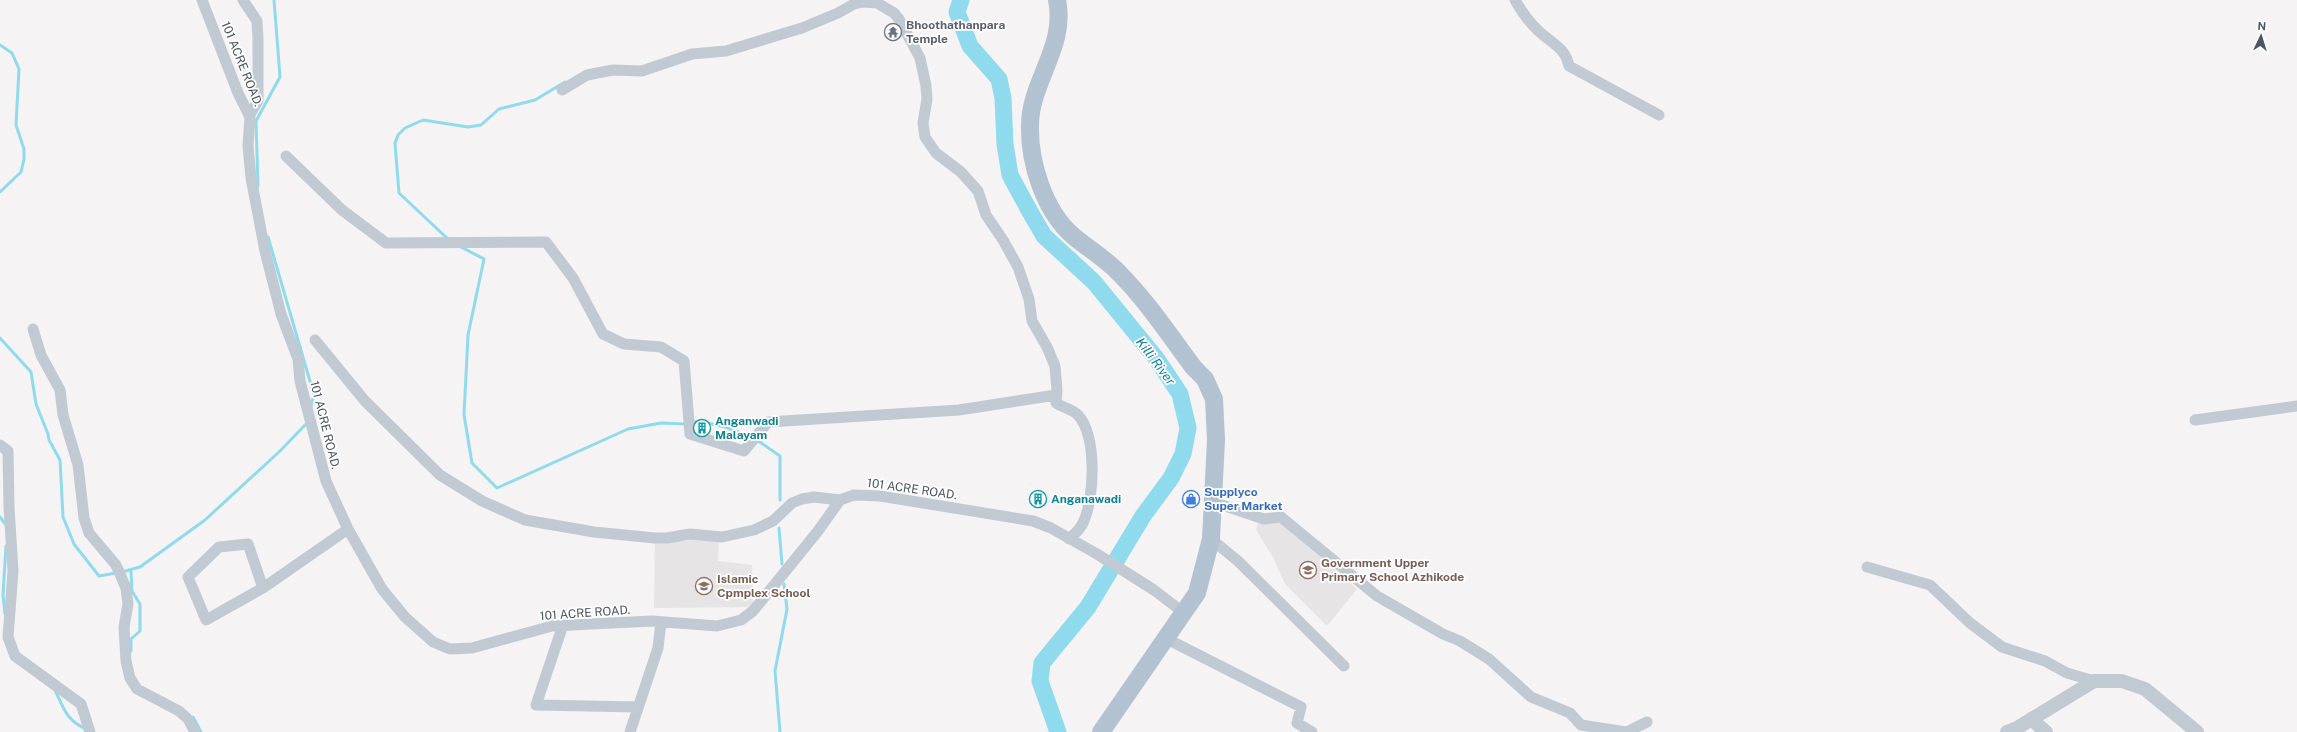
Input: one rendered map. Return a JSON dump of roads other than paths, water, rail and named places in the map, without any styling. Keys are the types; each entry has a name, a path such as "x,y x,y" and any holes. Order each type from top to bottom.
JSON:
{"main road":[{"path":"1057,0 1059,28 1035,99 1030,123 1031,153 1050,207 1061,223 1072,235 1120,273 1204,379 1214,399 1216,440 1211,539 1197,593 1167,639 1146,666 1101,732"}],"street":[{"name":"101 ACRE ROAD.","path":"202,0 238,93 251,114 248,146 251,178 265,251 279,308 298,359 300,381 326,481 348,529 382,589 405,617 439,646 450,649 472,648 541,628 563,625 652,621 717,626 741,620 753,611 771,590 840,500 862,494 992,513 1033,521 1051,528 1097,554 1154,590 1184,613"},
{"path":"243,0 257,21 258,101 251,114"},
{"path":"1515,0 1521,10 1537,29 1554,42 1567,56 1569,66 1659,116"},
{"path":"562,90 587,75 613,70 642,72 692,54 726,51 802,28 838,14 854,4 863,2 878,2 899,19 920,58 926,86 927,100 924,123 925,137 936,153 961,172 978,191 986,215 1003,240 1018,267 1029,299 1032,321 1047,347 1054,363 1056,404 1073,411 1081,420 1088,437 1092,481 1088,508 1080,527 1069,539"},
{"path":"286,156 342,210 386,243 546,242 573,278 603,334 624,344 661,347 684,360 690,434 744,451 768,422 959,410 1056,395"},
{"path":"33,329 41,355 60,390 63,415 78,465 84,518 89,533 99,547 112,560 120,572 126,588 128,599 124,627 127,669 132,682 137,689 179,711 188,719 195,732"},
{"path":"315,340 358,392 440,475 482,501 525,520 594,532 655,538 667,538 690,534 722,537 754,530 773,521 784,508 797,501 814,497 840,500"},
{"path":"2195,420 2297,406"},
{"path":"0,445 8,451 9,507 13,571 8,637 15,656 81,704 90,732"},
{"path":"1213,502 1264,519 1281,517 1378,596 1443,634 1460,640 1489,659 1531,697 1570,713 1581,725 1627,732 1647,722"},
{"path":"263,588 248,544 220,547 188,578 206,620 263,588 348,529"},
{"path":"1211,539 1238,561 1344,666"},
{"path":"1867,566 1930,585 1970,623 2002,647 2045,661 2067,673 2094,681 2122,681 2145,690 2197,732"},
{"path":"630,732 658,648 661,622"},
{"path":"563,625 536,705 638,707"},
{"path":"1167,639 1301,707 1297,723 1312,732"},
{"path":"2007,732 2094,681"},
{"path":"2031,719 2046,732"}],"waterway":[{"path":"258,186 256,121 280,77 274,0"},
{"name":"Killi River","path":"961,0 957,12 970,46 999,79 1003,98 1005,144 1010,175 1044,236 1094,282 1156,358 1180,394 1188,428 1183,454 1171,478 1143,516 1088,607 1042,663 1040,681 1058,732"},
{"path":"0,45 12,53 19,69 16,125 24,149 24,159 21,172 0,192"},
{"path":"449,240 399,193 395,143 398,135 405,128 423,120 468,127 481,125 499,109 535,100 565,82"},
{"path":"268,237 314,395 311,406"},
{"path":"461,247 484,259 468,335 464,415 472,463 497,488 628,429 661,423 686,424 699,421 725,427 754,438 780,456 780,500"},
{"path":"0,338 31,372 36,404 49,440 60,460 63,517 74,544 99,576 116,573"},
{"path":"122,572 140,567 205,520 280,451 307,423"},
{"path":"0,517 6,525"},
{"path":"779,528 782,564"},
{"path":"5,614 3,595 6,546"},
{"path":"131,571 132,591 140,604 140,631 131,639 131,651"},
{"path":"780,732 775,671 787,609 784,584"},
{"path":"55,690 66,713 74,722 86,729"},
{"path":"193,717 201,732"}],"place":[{"name":"Bhoothathanpara Temple","path":"893,32"},
{"name":"Anganwadi Malayam","path":"702,428"},
{"name":"Anganawadi","path":"1038,499"},
{"name":"Supplyco Super Market","path":"1191,499"},
{"name":"Government Upper Primary School Azhikode","path":"1308,570"},
{"name":"Islamic Cpmplex School","path":"704,586"}]}
